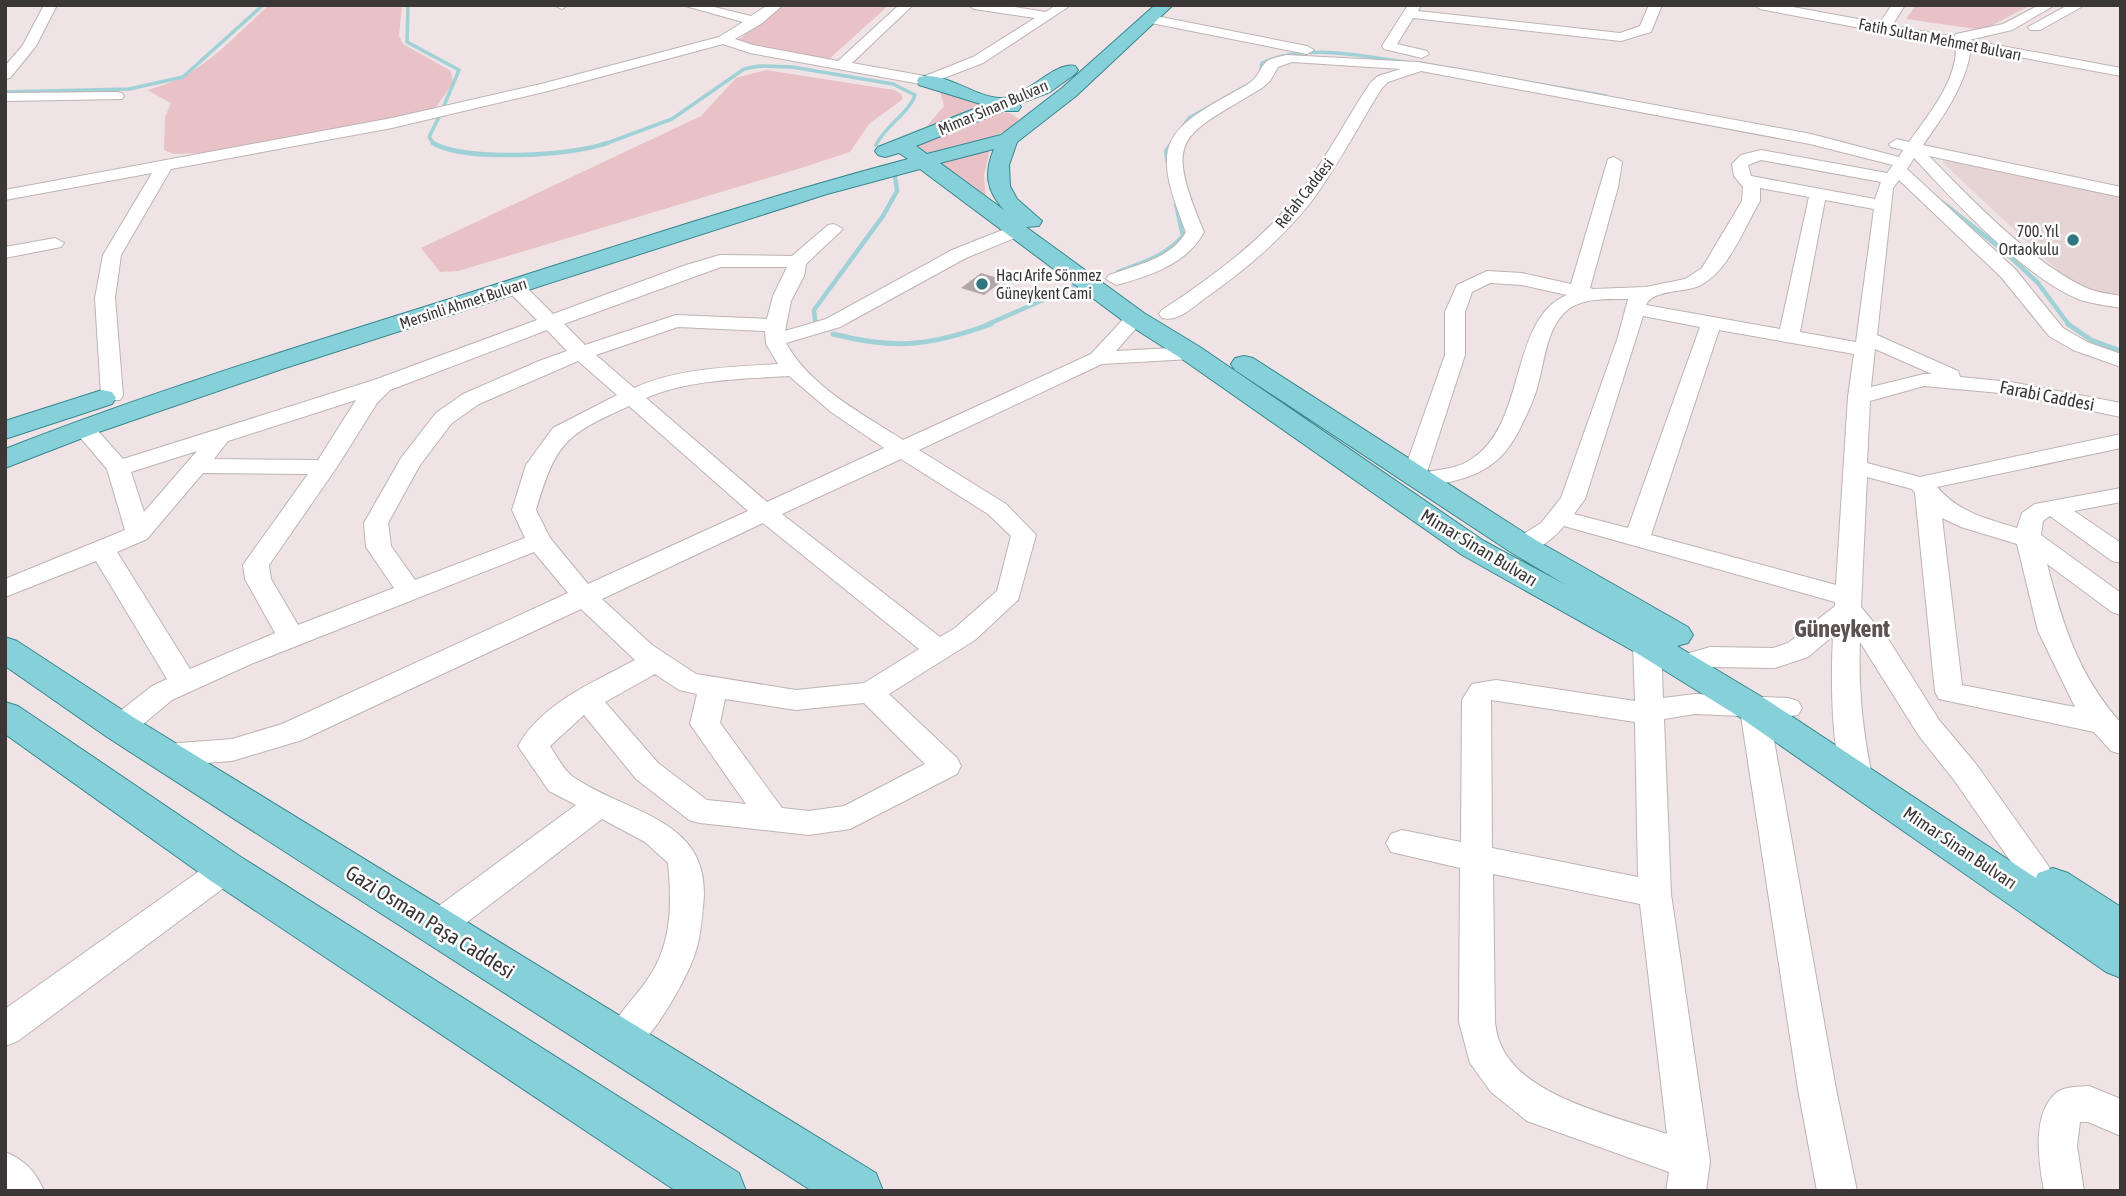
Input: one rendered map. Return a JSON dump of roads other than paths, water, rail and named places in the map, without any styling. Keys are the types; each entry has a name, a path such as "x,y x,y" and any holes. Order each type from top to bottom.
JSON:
{"main road":[{"name":"Mimar Sinan Bulvarı","path":"913,154 1003,105 1043,88 1147,12 1165,5"},
{"name":"Mimar Sinan Bulvarı","path":"1147,12 1069,92 1008,139 998,161 996,186 1012,208 1168,314 1696,661 1754,709 1855,765 2036,873 2121,930"},
{"path":"926,81 1038,116"},
{"path":"913,154 936,98 926,81"},
{"name":"Mimar Sinan Bulvarı","path":"913,154 1008,139"},
{"name":"Mimar Sinan Bulvarı","path":"913,154 1135,318 1191,353 1473,548 1647,644 1696,661 1788,708 1938,832 2121,960"},
{"name":"Mersinli Ahmet Bulvarı","path":"5,459 83,428 273,363 820,190 913,154"},
{"name":"Mersinli Ahmet Bulvarı","path":"5,431 112,395 913,154"},
{"name":"Gazi Osman Paşa Caddesi","path":"5,649 120,727 167,755 226,769 437,926 858,1191"},
{"path":"5,716 226,869 722,1191"}],"street":[{"path":"5,75 29,46 51,5"},
{"path":"688,5 756,21"},
{"path":"5,195 392,123 556,85 724,40 777,5"},
{"path":"841,66 907,5"},
{"path":"974,5 1049,16"},
{"path":"724,40 750,50 926,81 978,60 1065,5"},
{"path":"1656,5 1646,29 1621,37 1413,9 1390,46 1400,51 1690,101 1879,140 2008,273 2056,332 2080,346 2121,361"},
{"name":"Fatih Sultan Mehmet Bulvarı","path":"1760,5 2018,44 2121,64"},
{"name":"Fatih Sultan Mehmet Bulvarı","path":"1796,5 1966,38 2001,51 2121,72"},
{"path":"1888,21 1899,5"},
{"path":"1855,765 1845,668 1859,397 1885,188 1941,108 1961,68 1966,38 2007,27 2049,5"},
{"path":"1961,68 2001,51 2017,49 2026,32 2079,5"},
{"path":"1147,12 1302,50 1381,55 1400,51"},
{"path":"1116,279 1174,255 1187,247 1195,232 1175,172 1174,152 1176,144 1194,123 1260,84 1272,64 1291,58 1314,58 1425,68 1811,139 1902,165 1965,203 2051,276 2086,295 2121,302"},
{"name":"Refah Caddesi","path":"1168,314 1231,273 1294,211 1326,169 1368,97 1383,79 1425,68"},
{"path":"5,97 117,96"},
{"path":"1641,301 1691,283 1709,272 1751,201 1752,186 1746,180 1740,164 1747,158 1761,155 1902,165 2121,192"},
{"path":"1587,293 1614,162"},
{"path":"112,395 105,298 112,255 166,163"},
{"path":"1746,180 1883,206"},
{"path":"1789,335 1818,194"},
{"path":"118,468 382,386 720,261 797,262 834,229"},
{"path":"410,591 379,547 376,523 409,463 444,418 471,399 546,365 676,321 777,332 833,323 959,254 1016,231"},
{"path":"5,253 55,243"},
{"path":"791,370 728,373 656,386 596,412 561,433 538,465 524,510 540,541 584,596 642,652 689,683 796,700 870,692 965,634 1009,594 1024,535 999,511 901,449 791,370 777,332 782,298 797,271 797,262"},
{"path":"1587,293 1558,307 1545,327 1526,389 1498,444 1485,461 1466,471 1419,477 1455,355 1455,312 1464,289 1486,277 1522,279 1641,301 1712,321 1789,335 1866,344 1972,384"},
{"path":"514,286 580,353 764,512 938,650"},
{"path":"1523,545 1550,528 1573,499 1641,301"},
{"path":"1098,358 1135,318"},
{"path":"1637,539 1712,321"},
{"path":"226,769 292,732 1098,358 1191,353"},
{"path":"1859,397 1924,380 1972,384"},
{"name":"Farabi Caddesi","path":"1972,384 2011,388 2119,412"},
{"path":"291,637 258,579 256,565 325,467 368,399 382,386"},
{"path":"83,428 118,468 138,534"},
{"path":"5,589 138,534 219,437"},
{"path":"1924,487 2121,441"},
{"path":"197,466 325,467"},
{"path":"1856,467 1924,487 1950,512 1970,522 2027,538 2121,606"},
{"path":"1924,487 1949,692 2112,733"},
{"path":"2112,733 2088,705 2051,631 2027,538 2031,518 2044,509 2110,497 2121,515"},
{"path":"2053,507 2121,555"},
{"path":"1558,517 1850,603 1929,728 1965,772 2036,873"},
{"path":"120,727 162,693 184,683 291,637 540,541"},
{"path":"102,549 184,683"},
{"path":"1696,661 1774,658 1798,650 1850,603"},
{"path":"1647,644 1656,894 1688,1176"},
{"path":"620,1042 661,988 681,952 688,898 683,858 656,833 560,782 533,746 546,728 586,699 656,661"},
{"path":"713,688 705,724 774,820"},
{"path":"1688,1176 1540,1108 1504,1080 1483,1051 1477,1022 1476,699 1482,691 1496,690 1648,714 1659,707 1687,704 1754,709 1788,708"},
{"path":"586,699 647,771 700,811 809,824 850,817 946,766 870,692"},
{"path":"1754,709 1817,1089 1837,1191"},
{"path":"437,926 600,804"},
{"path":"1402,843 1656,894"},
{"path":"5,1030 226,869"},
{"path":"2064,1191 2057,1149 2060,1117 2070,1105 2089,1104 2121,1118"},
{"path":"5,1171 24,1191"}],"waterway":[{"path":"5,92 129,89 183,77 263,5"},
{"path":"408,5 407,42 459,70 443,108"},
{"path":"1260,74 1262,63 1279,57 1315,52 1406,62"},
{"path":"1420,63 1606,96"},
{"path":"602,145 672,119 744,69 759,66 792,67 893,84 915,95 876,145"},
{"path":"1170,145 1189,118 1253,82"},
{"path":"434,143 429,137 440,115"},
{"path":"434,143 468,153 518,155 569,151 607,143"},
{"path":"1168,163 1166,151 1172,143"},
{"path":"815,320 814,310 883,216 897,191 895,176"},
{"path":"1942,202 2004,251 2038,283 2069,324"},
{"path":"1118,272 1161,254 1183,236 1176,204"},
{"path":"986,325 1073,287"},
{"path":"833,334 876,342 913,343 949,337 991,324"},
{"path":"2069,324 2091,340 2121,351"}],"place":[{"name":"700. Yıl Ortaokulu","path":"2073,240"},
{"name":"Hacı Arife Sönmez Güneykent Cami","path":"982,284"}],"district":[{"name":"Güneykent","path":"1842,629"}]}
